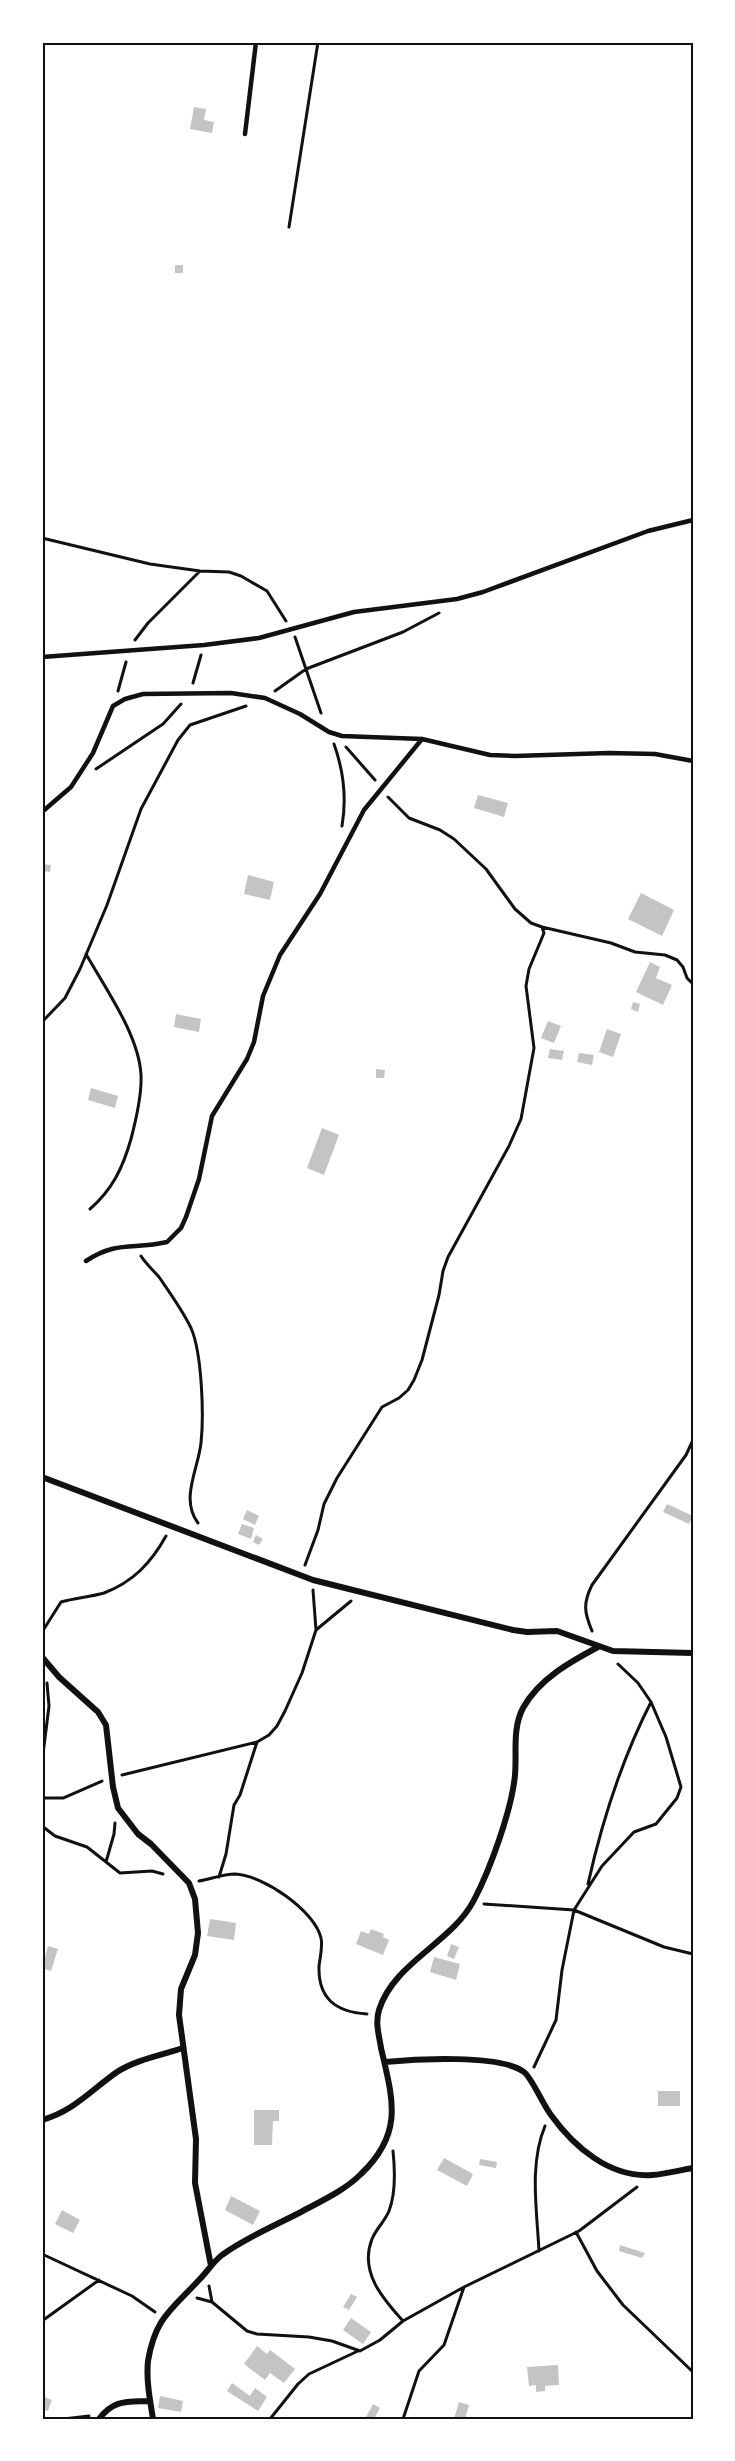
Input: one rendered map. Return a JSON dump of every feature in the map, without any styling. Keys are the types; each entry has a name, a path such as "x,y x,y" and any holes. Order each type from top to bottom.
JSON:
{"street":[{"path":"42,1477 313,1580 359,1593 513,1630 557,1631 598,1647 630,1653 693,1653"},
{"path":"153,2419 147,2375 149,2359 162,2317 220,2256 344,2189 374,2162 385,2145 391,2131 392,2100 377,2030 377,2015 385,1994 461,1919 473,1903 491,1862 513,1789 516,1734 522,1709 543,1682 598,1647"},
{"path":"43,1659 98,1712 106,1725 115,1799 124,1817 186,1881 195,1899 198,1933 195,1956 181,1989 179,2015 196,2139 195,2183 211,2266"},
{"path":"42,2120 57,2116 88,2097 118,2071 183,2048"},
{"path":"385,2062 445,2058 506,2064 524,2072 529,2077 550,2114 578,2146 599,2161 631,2174 652,2175 693,2168"},
{"path":"100,2417 115,2404 150,2401"}],"lane":[{"path":"245,134 256,42"},
{"path":"42,657 204,645 259,638 354,612 457,599 483,592 648,531 693,520"},
{"path":"42,812 71,787 93,753 113,706 124,699 143,694 231,693 265,698 300,714 335,735 358,738 422,739 490,754 515,756 655,754 693,760"},
{"path":"86,1261 101,1251 114,1247 167,1242 181,1228 197,1188 212,1116 248,1059 271,973 320,894 364,810 422,739"}],"path":[{"path":"290,227 318,42"},
{"path":"42,537 150,564 200,571 230,572 254,582 267,591 292,630 343,774 345,794 341,831"},
{"path":"113,706 129,649 148,623 200,571"},
{"path":"42,1022 65,998 107,905 141,809 183,731 200,721 265,698 306,669 403,632 433,617 457,599"},
{"path":"90,773 163,724 190,693 204,645"},
{"path":"335,735 409,818 454,838 486,869 515,909 531,923 611,943 635,952 665,955 677,960 693,984"},
{"path":"302,1575 318,1530 324,1504 337,1478 382,1407 399,1398 414,1380 431,1326 446,1264 459,1234 509,1146 521,1119 534,1048 526,986 544,933 542,927"},
{"path":"86,954 129,1032 141,1075 132,1134 124,1161 105,1196 90,1209"},
{"path":"134,1246 180,1310 195,1341 199,1376 201,1442 189,1503 192,1514 212,1541"},
{"path":"598,1647 584,1613 584,1600 592,1585 686,1455 693,1440"},
{"path":"42,1632 61,1602 103,1593 140,1573 159,1549 171,1526"},
{"path":"42,1798 72,1795 112,1777 257,1742 269,1735 277,1726 302,1673 316,1630 313,1580"},
{"path":"316,1630 359,1593"},
{"path":"42,1762 49,1706 43,1659"},
{"path":"529,2077 556,2020 562,1970 574,1910 602,1866 634,1832 650,1828 666,1813 677,1798 681,1787 666,1737 651,1702 638,1683 615,1662"},
{"path":"587,1889 596,1847 626,1754 651,1702"},
{"path":"218,1878 226,1854 234,1805 240,1795 257,1742"},
{"path":"106,1862 114,1834 115,1799"},
{"path":"42,1826 55,1836 87,1847 120,1873 152,1871 186,1881 236,1874 261,1882 285,1895 319,1930 322,1941 320,1984 327,1999 346,2011 377,2015"},
{"path":"473,1903 574,1910 664,1947 693,1954"},
{"path":"539,2252 537,2153 540,2138 550,2114"},
{"path":"391,2131 395,2164 392,2204 384,2222 372,2238 370,2271 373,2283 403,2321"},
{"path":"270,2419 309,2374 381,2340 403,2321 464,2287 576,2232 652,2175"},
{"path":"576,2232 597,2271 623,2305 693,2372"},
{"path":"42,2254 132,2296 162,2317"},
{"path":"42,2321 99,2280"},
{"path":"403,2419 419,2371 444,2345 464,2287"},
{"path":"183,2296 212,2302 247,2331 257,2334 309,2337 332,2341 360,2350"},
{"path":"63,2419 100,2417"}],"building":[{"path":"194,107 206,109 204,120 214,122 212,133 190,129"},
{"path":"175,265 183,265 183,273 175,273"},
{"path":"478,795 508,803 504,817 474,808"},
{"path":"42,864 51,865 50,872 42,871"},
{"path":"248,875 274,882 270,900 244,894"},
{"path":"641,893 674,910 662,936 628,919"},
{"path":"650,962 660,967 656,978 672,985 663,1005 636,992"},
{"path":"633,1002 640,1004 638,1012 631,1009"},
{"path":"176,1014 201,1019 199,1032 174,1027"},
{"path":"548,1021 561,1026 554,1043 541,1038"},
{"path":"607,1029 621,1034 613,1057 599,1052"},
{"path":"550,1049 564,1051 562,1060 548,1058"},
{"path":"579,1053 594,1055 592,1065 577,1062"},
{"path":"376,1069 385,1070 384,1078 376,1078"},
{"path":"91,1088 118,1096 115,1108 88,1100"},
{"path":"322,1128 339,1135 324,1175 307,1168"},
{"path":"667,1504 693,1516 689,1524 663,1512"},
{"path":"247,1510 259,1516 255,1525 243,1519"},
{"path":"242,1524 254,1528 251,1539 238,1534"},
{"path":"256,1535 263,1539 259,1545 253,1542"},
{"path":"210,1919 236,1923 234,1940 207,1936"},
{"path":"371,1929 384,1934 383,1937 389,1940 383,1955 356,1944 361,1931 369,1934"},
{"path":"451,1944 459,1947 454,1959 447,1956"},
{"path":"48,1946 58,1949 51,1971 42,1968"},
{"path":"434,1957 460,1964 456,1980 430,1972"},
{"path":"658,2091 680,2091 680,2106 658,2106"},
{"path":"254,2110 279,2110 279,2121 273,2121 272,2145 254,2145"},
{"path":"444,2158 473,2174 467,2186 437,2170"},
{"path":"480,2159 497,2162 496,2168 479,2165"},
{"path":"231,2196 260,2211 253,2225 225,2210"},
{"path":"62,2210 80,2220 73,2233 55,2224"},
{"path":"620,2245 645,2253 642,2258 619,2251"},
{"path":"351,2294 357,2297 349,2310 343,2307"},
{"path":"351,2318 371,2332 363,2344 343,2330"},
{"path":"257,2346 267,2354 270,2350 295,2369 284,2383 270,2373 265,2380 244,2364"},
{"path":"558,2365 559,2385 545,2386 545,2391 536,2392 536,2385 529,2386 527,2367"},
{"path":"232,2383 250,2396 255,2388 267,2397 258,2411 227,2391"},
{"path":"42,2396 52,2400 48,2411 42,2409"},
{"path":"160,2396 183,2401 181,2412 158,2408"},
{"path":"459,2402 469,2405 465,2419 454,2419"},
{"path":"373,2404 380,2408 374,2419 365,2419"}]}
